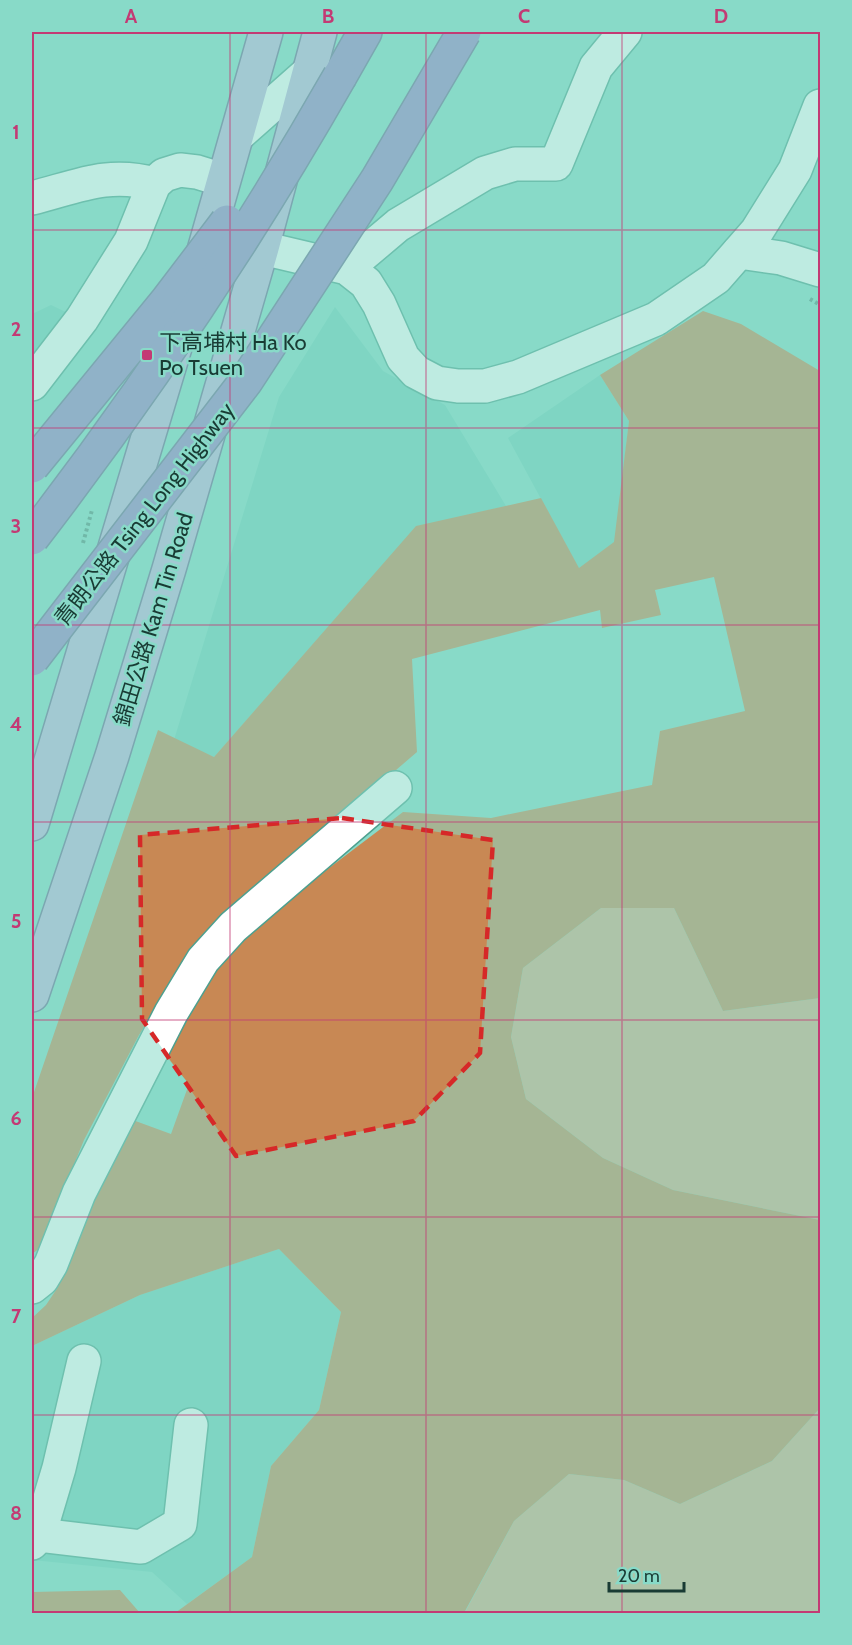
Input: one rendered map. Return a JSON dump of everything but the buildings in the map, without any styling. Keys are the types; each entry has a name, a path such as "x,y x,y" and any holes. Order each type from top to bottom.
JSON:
{"highway":[{"path":"32,466 167,301 324,74 364,32"},
{"name":"青朗公路 Tsing Long Highway","path":"32,659 246,381 377,180 464,32"},
{"path":"32,538 187,321 307,133 324,74"}],"main road":[{"path":"32,824 238,135 266,32"},
{"name":"錦田公路 Kam Tin Road","path":"32,995 112,756 262,248 324,74 320,32"}],"street":[{"path":"347,268 398,225 485,173 515,164 556,164 596,67 625,32"},
{"path":"238,135 324,74"},
{"path":"262,248 347,268 366,283 379,304 403,358 416,372 437,383 485,386 518,377 656,320 716,278 757,231 795,170 820,106"},
{"path":"32,384 82,319 131,241 154,184 164,175 180,170 197,172 223,180"},
{"path":"32,198 110,178 125,178 154,184"},
{"path":"739,252 781,258 820,270"},
{"path":"32,1287 42,1279 51,1264 79,1193 166,1021 203,960 233,927 395,788"},
{"path":"84,1361 59,1468 35,1539 141,1547 180,1524 191,1425"}],"highlighted area":[{"path":"342,818 493,840 480,1053 414,1121 236,1156 142,1019 140,835"}],"shaded area":[{"path":"51,305 70,314 32,361 32,314"},
{"path":"335,307 383,371 445,405 506,506 416,527 214,757 174,740 279,397"},
{"path":"703,311 741,324 820,371 820,998 723,1011 674,908 601,908 523,968 511,1037 526,1099 603,1158 673,1190 820,1220 820,1408 772,1461 680,1504 624,1480 569,1474 514,1521 464,1613 175,1613 252,1557 271,1466 319,1410 341,1312 279,1249 140,1295 32,1346 32,1318 46,1305 58,1287 77,1236 130,1119 171,1134 189,1084 166,1056 200,989 230,949 267,915 403,812 491,818 652,785 660,731 745,711 714,577 655,590 661,615 602,628 600,610 412,659 417,752 196,942 139,1035 84,1140 40,1248 32,1254 32,1098 158,730 214,757 416,526 541,498 579,568 614,542 629,421 600,375"},
{"path":"600,375 629,421 615,542 579,569 508,438"},
{"path":"601,908 674,908 723,1011 820,998 820,1220 673,1190 603,1158 526,1099 511,1037 523,968"},
{"path":"279,1249 341,1312 319,1410 271,1466 252,1557 187,1604 152,1572 32,1560 32,1432 34,1428 32,1346 140,1295"},
{"path":"820,1408 820,1613 464,1614 514,1521 569,1474 624,1480 680,1504 772,1461"},
{"path":"120,1590 140,1613 32,1613 32,1592"}],"place":[{"name":"下高埔村 Ha Ko Po Tsuen","path":"147,355"}]}
